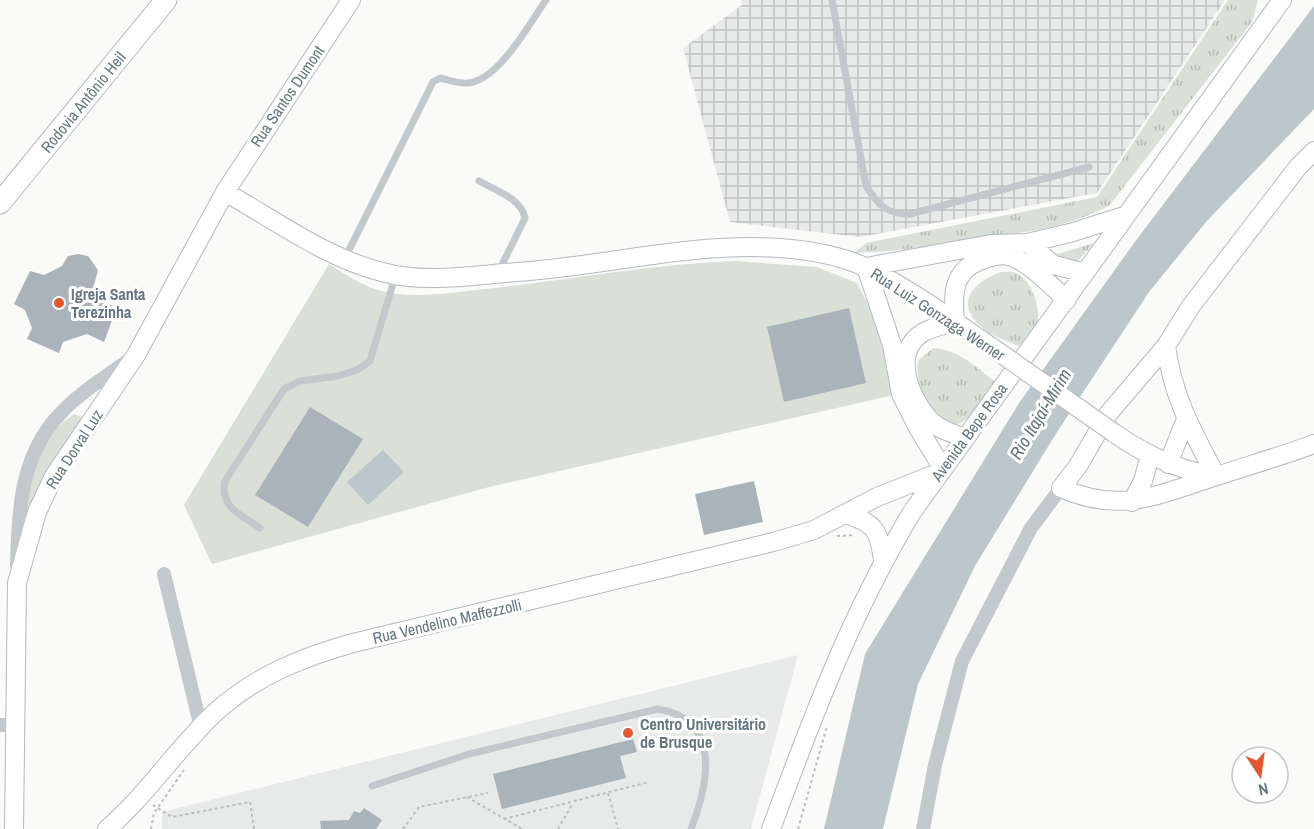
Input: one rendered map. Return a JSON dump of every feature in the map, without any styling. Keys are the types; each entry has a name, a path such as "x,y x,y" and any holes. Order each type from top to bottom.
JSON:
{"main road":[{"name":"Rodovia Antônio Heil","path":"0,203 166,0"},
{"name":"Rua Santos Dumont","path":"225,192 351,0"},
{"name":"Avenida Bepe Rosa","path":"771,829 834,663 883,561 940,470 1066,300 1269,7 1282,0"},
{"path":"1166,346 1171,380 1186,419 1216,476 1164,495 1132,502 1092,499 1061,488 1078,466 1108,414 1166,346 1191,306 1298,167 1314,151"},
{"name":"Rua Luiz Gonzaga Werner","path":"225,192 345,258 396,275 429,277 557,269 654,253 716,247 800,250 842,258 866,267 955,322 1114,433 1168,464 1188,471 1216,476 1314,444"},
{"name":"Rua Dorval Luz","path":"14,829 8,725 17,583 28,538 47,490 136,355 225,192"},
{"path":"940,470 901,394 892,345 866,267 991,244 1027,243 1071,233 1124,216"},
{"path":"1027,243 1054,265 1085,273"},
{"path":"964,438 931,421 911,390 905,369 909,346 922,332 955,322 953,302 958,274 973,262 994,256 1009,255 1023,262 1066,300"},
{"path":"1144,370 1171,380"},
{"path":"1168,464 1186,419"},
{"path":"1132,502 1143,481 1150,455"},
{"path":"1078,466 1092,499"},
{"name":"Rua Vendelino Maffezzolli","path":"107,829 141,796 201,728 252,685 294,662 318,653 762,545 814,530 877,497 940,470"},
{"path":"845,514 872,525 877,533 883,561"},
{"name":"Avenida Bepe Rosa","path":"783,829 791,776"},
{"path":"13,806 30,829"}],"street":[{"path":"17,583 17,528 20,498 27,473 48,427 72,402 136,355"},
{"path":"72,402 96,416"},
{"path":"923,829 935,765 962,661 1031,528 1061,488"},
{"path":"164,574 201,728"}],"lane":[{"path":"345,258 433,82 441,78 467,84 487,77 503,60 546,0"},
{"path":"832,0 866,186 878,206 892,214 910,214 1089,167"},
{"path":"479,182 514,200 523,209 525,218 498,274"},
{"path":"260,528 228,506 222,494 225,481 284,389 307,379 338,376 357,370 370,361 396,275"},
{"path":"372,786 469,754 645,710 658,709 684,717 701,740 706,778 690,829"}],"path":[{"path":"834,537 844,534 858,535"},
{"path":"798,829 828,722"},
{"path":"151,829 152,819 158,808 189,763"},
{"path":"504,819 650,782"},
{"path":"403,829 419,807 488,793"},
{"path":"608,793 618,829"},
{"path":"141,796 172,817 249,802 254,829"},
{"path":"467,797 522,829"},
{"path":"558,829 573,801"}],"shaded area":[{"path":"741,0 1225,0 1097,193 860,237 730,222 683,48 742,5"},
{"name":"Centro Universitário de Brusque","path":"798,655 751,829 162,829 162,812"}],"green space":[{"path":"1228,0 1258,0 1252,22 1109,206 1059,225 1029,231 916,248 854,253 866,243 1097,197"},
{"path":"1094,243 1078,261 1068,261 1051,256"},
{"path":"736,261 817,267 857,283 876,320 894,395 489,487 212,564 184,505 329,264 356,281 378,290 423,295 673,265"},
{"path":"1001,272 1014,272 1021,276 1031,288 1037,303 1037,324 1018,346 988,332 977,323 968,306 973,290 980,283"},
{"path":"933,348 960,356 998,384 976,410 962,422 951,425 941,422 933,415 922,394 917,370 918,361"},
{"path":"74,414 84,418 28,523 20,521 32,476 43,448 61,424"}],"water":[{"name":"Rio Itajaí-Mirim","path":"1314,6 1314,109 1206,222 1149,292 1057,432 975,566 918,684 883,829 824,829 865,654 1019,403 1137,239"},
{"path":"383,450 404,472 368,505 347,482"}],"building":[{"name":"Igreja Santa Terezinha","path":"78,254 88,256 98,270 94,285 99,301 117,307 104,342 87,334 63,342 59,353 27,339 32,328 25,310 14,304 30,271 44,275 62,266 68,256"},
{"path":"849,308 866,383 784,402 767,327"},
{"path":"310,407 363,439 308,527 255,495"},
{"path":"754,481 763,522 704,535 695,494"},
{"path":"633,739 637,752 620,756 626,778 502,809 493,774"},
{"path":"364,808 382,820 376,829 321,829 320,821 349,820 354,811 360,813"}],"place":[{"name":"Igreja Santa Terezinha","path":"59,303"},
{"name":"Centro Universitário de Brusque","path":"628,733"}]}
